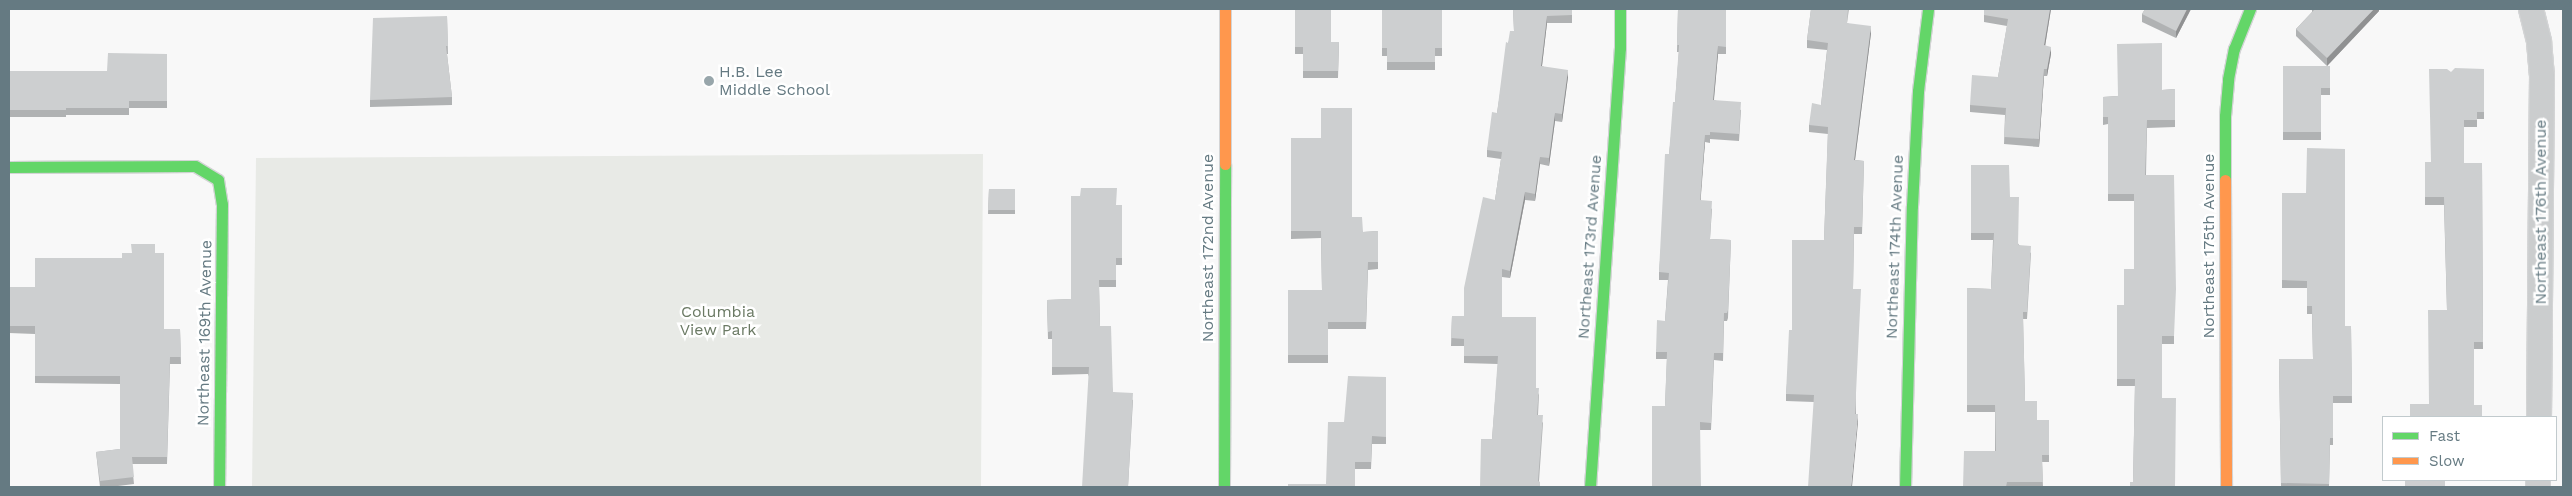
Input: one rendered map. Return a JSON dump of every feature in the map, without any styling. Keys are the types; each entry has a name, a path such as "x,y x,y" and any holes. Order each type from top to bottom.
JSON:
{"street":[{"name":"Northeast 172nd Avenue","path":"1224,487 1225,9"},
{"name":"Northeast 173rd Avenue","path":"1590,487 1620,48 1620,9"},
{"name":"Northeast 174th Avenue","path":"1904,487 1912,206 1918,91 1928,9"},
{"name":"Northeast 175th Avenue","path":"2226,487 2225,116 2228,79 2234,49 2250,9"},
{"name":"Northeast 176th Avenue","path":"2531,9 2539,42 2542,75 2539,416"},
{"name":"Northeast 169th Avenue","path":"9,167 195,166 218,180 222,204 219,487"}],"green space":[{"name":"Columbia View Park","path":"983,154 981,487 252,487 256,158"}],"building":[{"path":"1295,9 1331,9 1331,42 1339,42 1338,71 1303,71 1303,47 1295,47"},
{"path":"1382,9 1442,9 1442,48 1435,48 1435,62 1387,62 1387,48 1382,48"},
{"path":"1513,9 1572,9 1572,15 1547,16 1541,66 1568,70 1562,114 1555,113 1549,158 1540,157 1535,194 1525,192 1510,271 1502,269 1502,317 1536,317 1536,388 1539,388 1537,415 1543,415 1538,481 1540,482 1540,487 1480,487 1481,439 1492,439 1498,356 1464,356 1464,339 1451,338 1452,316 1464,316 1464,288 1483,197 1495,200 1502,152 1487,150 1492,112 1497,113 1506,42 1508,43 1510,31 1514,31"},
{"path":"1678,9 1726,9 1726,47 1718,46 1713,100 1741,102 1739,134 1710,132 1710,135 1705,135 1700,200 1712,201 1710,239 1731,240 1728,310 1727,313 1724,313 1723,353 1714,353 1711,423 1700,422 1701,487 1652,487 1652,406 1665,406 1667,352 1656,352 1657,320 1665,321 1669,273 1659,272 1665,154 1669,154 1673,102 1675,102 1679,45 1677,45"},
{"path":"1811,9 1848,9 1847,23 1871,26 1854,160 1864,161 1862,227 1854,227 1853,289 1861,289 1855,414 1858,414 1851,487 1808,487 1814,395 1786,394 1789,330 1792,330 1792,240 1824,240 1828,127 1809,125 1812,103 1821,105 1828,43 1807,40"},
{"path":"1984,9 2050,9 2044,45 2051,47 2047,69 2044,69 2039,139 2004,137 2006,108 1970,105 1972,75 1998,77 2008,19 1984,15"},
{"path":"2145,9 2187,9 2176,31 2142,14"},
{"path":"2315,9 2374,9 2327,58 2296,29"},
{"path":"447,16 448,46 446,46 452,97 370,100 373,18"},
{"path":"2162,43 2162,90 2175,89 2175,120 2147,120 2145,175 2174,175 2176,289 2174,336 2162,336 2162,398 2176,398 2175,487 2130,487 2130,482 2133,482 2135,379 2117,379 2117,305 2124,305 2124,269 2134,269 2134,194 2108,194 2108,117 2103,117 2103,97 2118,96 2117,44"},
{"path":"108,53 167,54 167,101 129,101 129,108 9,110 9,71 107,71"},
{"path":"2283,66 2330,66 2330,88 2321,88 2321,132 2283,132"},
{"path":"2455,68 2484,69 2484,112 2477,112 2477,120 2464,120 2464,163 2482,163 2483,342 2474,342 2474,405 2482,405 2482,416 2410,416 2410,404 2429,404 2428,310 2447,310 2444,197 2425,197 2425,162 2431,162 2429,69 2447,69 2451,72"},
{"path":"1321,108 1352,108 1352,217 1362,217 1363,232 1378,231 1378,262 1368,262 1366,322 1328,322 1328,355 1288,355 1288,290 1322,290 1321,231 1291,231 1291,138 1321,138"},
{"path":"2307,148 2345,149 2345,326 2351,326 2352,396 2333,396 2333,438 2330,438 2329,484 2281,483 2279,359 2313,359 2312,306 2307,306 2307,281 2282,280 2282,193 2306,193"},
{"path":"1971,165 2009,165 2010,197 2019,197 2018,245 2031,246 2027,312 2023,312 2025,401 2037,401 2037,420 2049,420 2049,455 2042,455 2043,482 2007,482 2006,487 1963,487 1964,451 1996,451 1995,405 1967,405 1967,288 1991,289 1994,233 1971,233"},
{"path":"1081,188 1117,188 1116,205 1122,205 1122,258 1116,258 1116,280 1099,280 1100,326 1111,326 1113,392 1133,393 1128,487 1082,487 1089,367 1052,367 1052,331 1048,332 1047,300 1071,299 1071,196 1080,196"},
{"path":"989,189 1015,189 1015,210 988,210"},
{"path":"131,244 155,244 155,253 164,253 164,329 180,329 181,357 170,357 167,457 132,457 134,477 100,481 96,452 120,449 120,376 35,376 35,326 9,326 9,287 35,287 35,258 122,258 122,253 132,253"},
{"path":"1348,376 1386,377 1386,437 1372,436 1371,462 1355,462 1355,487 1288,487 1288,484 1326,484 1328,422 1344,422"},
{"path":"2405,481 2445,481 2445,487 2405,487"}],"traffic: fast":[{"path":"1590,487 1620,48 1620,9"},
{"path":"1905,487 1912,206 1918,91 1928,9"},
{"path":"2225,180 2225,116 2228,79 2234,49 2250,9"},
{"path":"1224,487 1225,164"},
{"path":"9,167 195,166 218,180 222,204 219,487"}],"traffic: slow":[{"path":"1225,9 1225,164"},
{"path":"2225,180 2226,487"}],"place":[{"name":"H.B. Lee Middle School","path":"709,81"}]}
